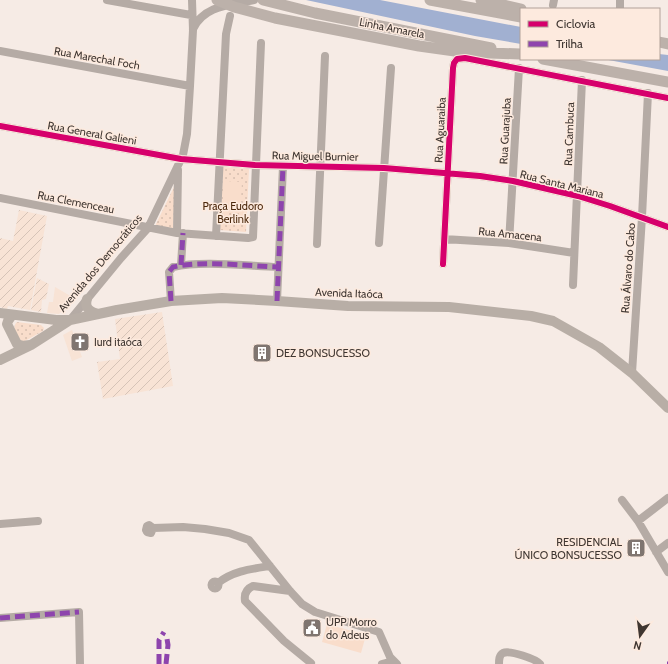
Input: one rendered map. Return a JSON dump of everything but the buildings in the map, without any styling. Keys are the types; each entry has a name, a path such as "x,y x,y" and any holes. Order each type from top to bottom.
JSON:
{"highway":[{"path":"217,0 229,11 275,18 419,46 462,52 520,54"},
{"name":"Linha Amarela","path":"263,0 315,13 520,54"},
{"path":"430,0 520,14"},
{"path":"481,0 520,14"},
{"path":"548,60 668,82"}],"main road":[{"name":"Avenida Itaóca","path":"0,314 70,320 171,301 222,298 277,300 348,306 449,307 531,316 553,322 599,347 632,373 668,408"},
{"path":"87,299 87,308 92,312 99,314"},
{"path":"12,315 8,321 8,324 17,344 22,346 31,345"},
{"name":"Avenida dos Democráticos","path":"0,360 31,345 70,320"}],"street":[{"path":"107,0 191,15"},
{"name":"Avenida dos Democráticos","path":"70,320 148,228 180,163 186,141 193,30 191,15 192,0"},
{"path":"193,30 197,22 205,14 218,7 229,11 254,0"},
{"path":"216,236 226,34 229,11"},
{"path":"255,165 261,43"},
{"name":"Rua Marechal Foch","path":"0,51 190,86"},
{"path":"317,244 325,56"},
{"name":"Rua Aguaraiba","path":"443,264 453,68 455,60 460,58 519,68"},
{"path":"379,243 391,68"},
{"path":"519,68 668,98"},
{"name":"Rua Guarajuba","path":"509,243 519,68"},
{"name":"Rua Cambuca","path":"573,285 582,80"},
{"name":"Rua Álvaro do Cabo","path":"632,373 648,93"},
{"name":"Rua General Galieni","path":"0,126 180,163"},
{"path":"180,163 181,265"},
{"name":"Rua Miguel Burnier","path":"180,163 384,168 448,173"},
{"name":"Rua Clemenceau","path":"0,198 148,228 180,233 248,238 252,237 254,234 255,165"},
{"path":"277,300 283,166"},
{"name":"Rua Santa Mariana","path":"448,173 513,181 578,196 668,227"},
{"name":"Rua Amacena","path":"444,239 509,243 574,253"},
{"path":"171,301 170,270 172,267 181,265 234,264 278,267"},
{"path":"638,521 668,498"},
{"path":"622,500 638,521 668,572"},
{"path":"0,524 38,521"},
{"path":"153,528 183,527 205,529 229,533 251,541 302,604 311,610 379,632 390,657 395,662"},
{"path":"656,552 668,543"},
{"path":"218,583 236,573 270,566"},
{"path":"290,591 253,586 248,589 244,596 245,601 249,606 284,641 312,663"},
{"path":"0,618 79,612 80,664"},
{"path":"499,664 501,654 508,652 534,659 540,664"},
{"path":"382,664 395,662"}],"shaded area":[{"path":"19,210 47,216 30,310 8,306 7,309 0,307 0,238 13,241"},
{"path":"37,278 49,284 46,299 42,300 41,312 31,310"},
{"path":"55,287 74,298 59,314 47,313 49,302 53,302"},
{"path":"162,312 173,386 103,399 97,362 120,359 115,319"},
{"path":"72,330 82,357 72,361 63,335"}],"green space":[{"name":"Praça Eudoro Berlink","path":"223,167 249,169 246,232 220,230"},
{"path":"225,181 242,182 240,212 223,211"},
{"path":"175,185 173,229 156,225 156,224"},
{"path":"17,322 41,325 44,328 43,331 23,342 19,338 15,329 15,324"},
{"path":"327,624 366,635 361,653 322,642"}],"water":[{"path":"306,0 380,0 520,27 520,44 475,36"},
{"path":"660,54 668,55 668,71 608,60 660,60"}],"marked path":[{"path":"277,301 283,166"},
{"path":"181,265 183,233"},
{"path":"171,301 169,272 173,267 198,264 278,267"},
{"path":"0,618 79,612"},
{"path":"159,664 159,640 164,632"},
{"path":"166,664 168,645 167,639"}],"cycle path":[{"path":"443,264 453,68 457,59 465,58 668,98"},
{"path":"0,126 181,159 255,165 384,168 480,176 513,181 578,196 668,227"}],"place":[{"name":"Iurd itaóca","path":"80,342"},
{"name":"DEZ BONSUCESSO","path":"262,353"},
{"name":"RESIDENCIAL ÚNICO BONSUCESSO","path":"636,548"},
{"name":"UPP Morro do Adeus","path":"312,628"}]}
